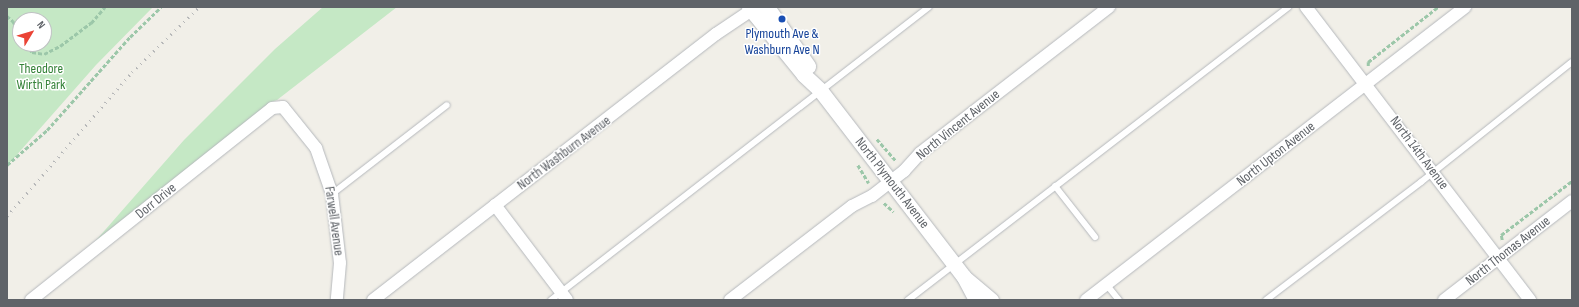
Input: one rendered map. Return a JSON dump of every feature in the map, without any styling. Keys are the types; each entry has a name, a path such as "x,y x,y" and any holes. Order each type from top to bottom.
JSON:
{"street":[{"name":"North Plymouth Avenue","path":"767,7 811,71 820,90"},
{"name":"North Vincent Avenue","path":"730,300 852,206 908,168 920,153 1109,7"},
{"name":"North 14th Avenue","path":"1306,7 1434,172 1530,300"},
{"name":"North Upton Avenue","path":"1086,300 1367,85 1465,7"},
{"name":"North Plymouth Avenue","path":"752,8 804,76 820,90 964,277 976,300"},
{"name":"North Washburn Avenue","path":"373,300 716,34 752,8"},
{"name":"Farwell Avenue","path":"283,107 316,148 332,194 340,263 337,300"},
{"name":"Dorr Drive","path":"31,300 272,108 283,107"},
{"name":"North Thomas Avenue","path":"1444,300 1499,259 1572,201"},
{"path":"495,205 560,298"},
{"name":"North Plymouth Avenue","path":"964,277 991,300"}],"lane":[{"path":"560,298 820,90 929,7"},
{"path":"908,300 1288,7"},
{"path":"1266,300 1434,172 1572,62"},
{"path":"332,194 447,105"},
{"path":"1055,186 1095,237"},
{"path":"1106,284 1119,300"}],"path":[{"path":"52,50 60,46 91,23 105,7"},
{"path":"7,165 47,130 85,86 161,7"},
{"path":"1368,66 1368,62 1438,7"},
{"path":"32,52 44,54 48,52"},
{"path":"1502,241 1501,235 1572,180"}],"green space":[{"name":"Theodore Wirth Park","path":"7,7 153,7 96,65 7,166"},
{"path":"323,7 397,7 277,100 271,102 91,246 184,140 275,49"}],"railway":[{"path":"7,216 132,72 199,7"}],"place":[{"name":"Plymouth Ave & Washburn Ave N","path":"782,19"}]}
